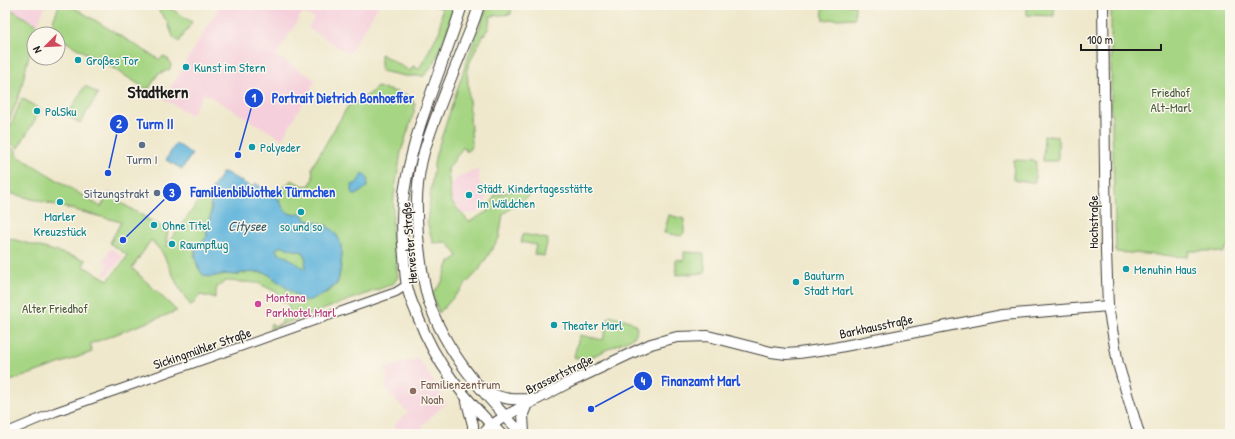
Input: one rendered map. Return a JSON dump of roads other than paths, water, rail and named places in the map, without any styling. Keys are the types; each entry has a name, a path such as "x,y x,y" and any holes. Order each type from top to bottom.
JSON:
{"main road":[{"name":"Hervester Straße","path":"462,5 413,152 406,179 403,200 402,235 407,285 410,298 430,345 446,372 466,398 501,434"},
{"name":"Hervester Straße","path":"479,5 424,152 417,184 417,215 421,260 428,299 454,353 479,387 523,434"},
{"name":"Hochstraße","path":"1103,5 1108,306 1118,364 1139,434"},
{"name":"Barkhausstraße","path":"652,344 677,337 708,336 771,352 786,354 799,353 834,348 1003,315 1108,306"},
{"name":"Brassertstraße","path":"483,434 492,425 505,416 537,398 652,344"},
{"path":"479,387 497,397 509,400 537,398"},
{"path":"466,398 473,425 473,434"},
{"path":"523,434 523,414 527,404"}],"street":[{"name":"Sickingmühler Straße","path":"5,433 55,412 396,292 407,285"}],"water":[{"path":"176,143 192,154 182,169 166,160"},
{"name":"Citysee","path":"225,172 251,187 255,183 273,196 276,196 285,211 288,213 297,215 299,213 304,216 306,220 325,225 333,230 337,235 342,252 339,279 337,283 317,297 304,301 268,274 260,272 240,273 239,275 226,274 210,277 204,276 196,261 195,251 207,236 206,226 210,219 211,212 210,197 208,196 222,173","holes":["283,246 303,252 306,260 305,269 287,257 279,254 276,250 277,248"]},
{"path":"363,173 368,179 367,187 354,195 352,192 352,184 356,184"}],"place":[{"name":"Großes Tor","path":"78,60"},
{"name":"Kunst im Stern","path":"186,67"},
{"name":"PolSku","path":"37,111"},
{"name":"Turm I","path":"142,145"},
{"name":"Polyeder","path":"252,147"},
{"name":"Portrait Dietrich Bonhoeffer","path":"238,155"},
{"name":"Turm II","path":"108,173"},
{"name":"Sitzungstrakt","path":"157,193"},
{"name":"Städt. Kindertagesstätte Im Wäldchen","path":"469,195"},
{"name":"Marler Kreuzstück","path":"60,202"},
{"name":"so und so","path":"301,212"},
{"name":"Ohne Titel","path":"154,225"},
{"name":"Familienbibliothek Türmchen","path":"123,240"},
{"name":"Raumpflug","path":"172,244"},
{"name":"Menuhin Haus","path":"1126,269"},
{"name":"Bauturm Stadt Marl","path":"796,282"},
{"name":"Montana Parkhotel Marl","path":"258,304"},
{"name":"Theater Marl","path":"554,325"},
{"name":"Familienzentrum Noah","path":"413,391"},
{"name":"Finanzamt Marl","path":"591,409"}],"district":[{"name":"Stadtkern","path":"158,91"}],"park label":[{"name":"Friedhof Alt-Marl","path":"1171,100"},
{"name":"Alter Friedhof","path":"55,308"}]}
